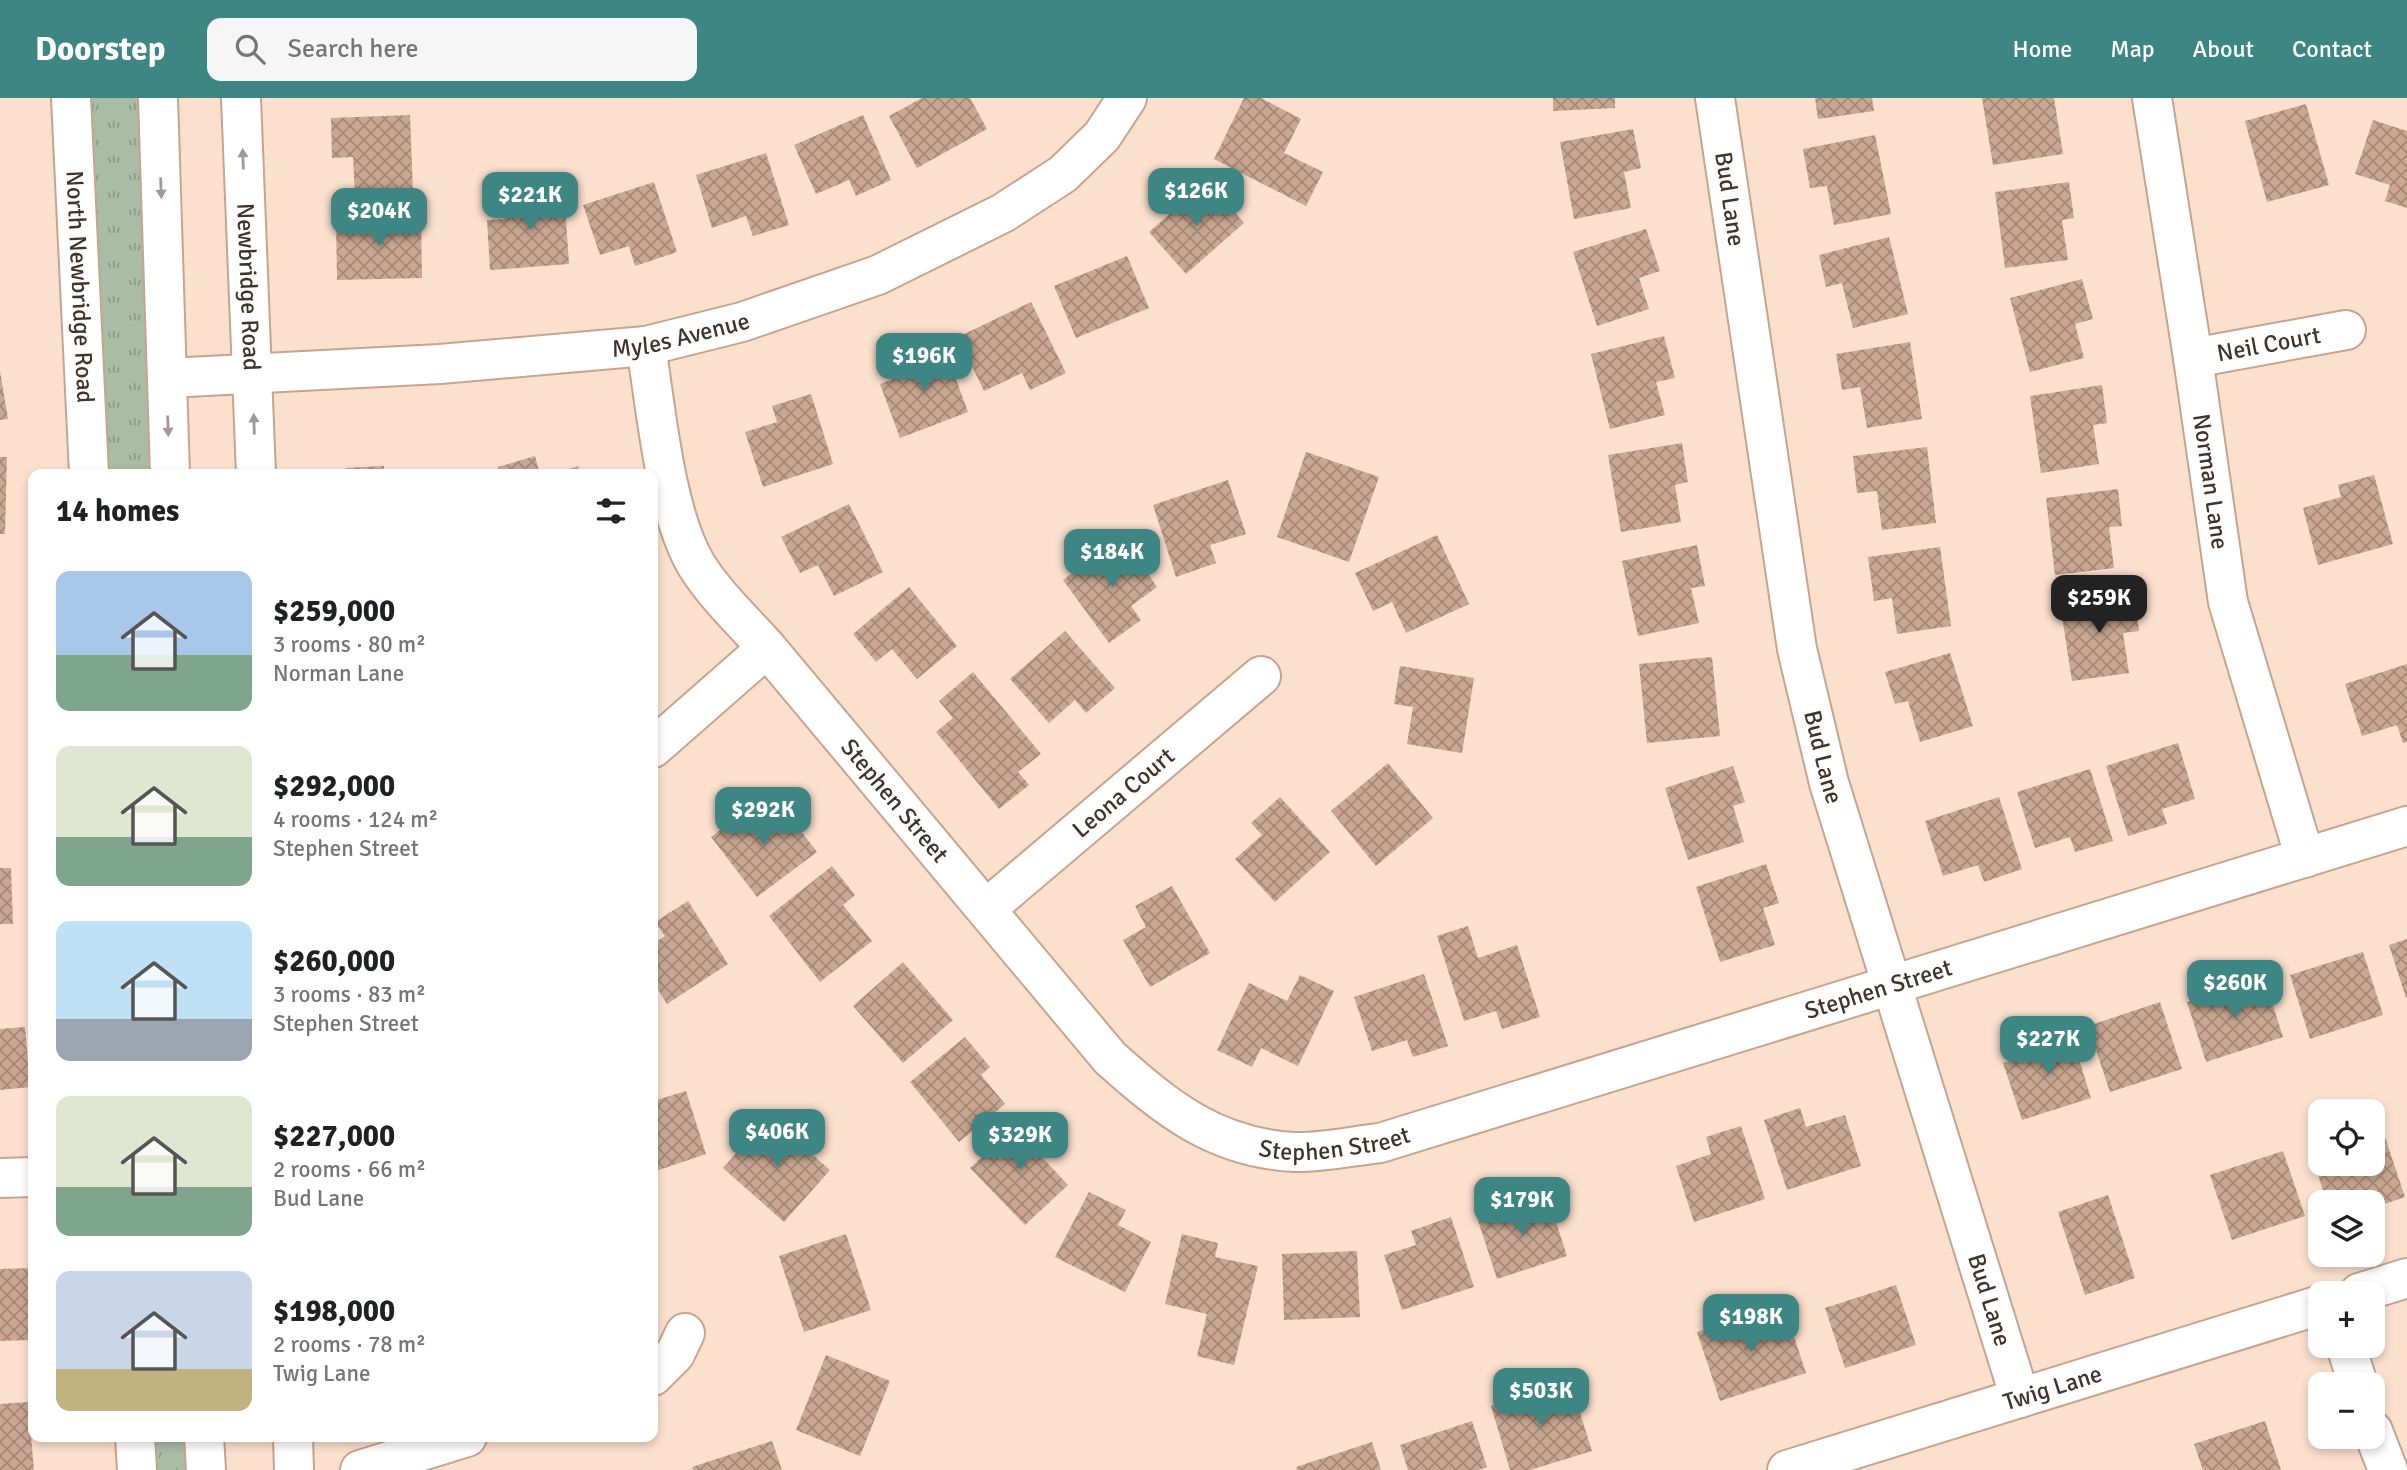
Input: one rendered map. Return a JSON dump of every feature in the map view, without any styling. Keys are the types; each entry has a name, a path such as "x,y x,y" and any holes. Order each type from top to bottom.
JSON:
{"street":[{"name":"North Newbridge Road","path":"71,98 89,469"},
{"path":"158,98 170,469"},
{"name":"Newbridge Road","path":"241,98 256,469"},
{"name":"Myles Avenue","path":"167,378 440,364 646,346 741,322 878,275 1003,213 1063,174 1102,136 1127,98"},
{"name":"Bud Lane","path":"1715,98 1797,649 1829,783 2020,1398"},
{"name":"Norman Lane","path":"2152,98 2228,602 2305,858"},
{"name":"Neil Court","path":"2193,358 2346,330"},
{"name":"Stephen Street","path":"646,346 665,465 677,516 687,546 710,584 1110,1058 1156,1099 1193,1124 1251,1147 1296,1152 1380,1143 2407,826"},
{"path":"658,744 766,648"},
{"name":"Leona Court","path":"986,909 1261,676"},
{"path":"0,1178 28,1177"},
{"path":"2385,1285 2407,1278"},
{"name":"Twig Lane","path":"1787,1470 2308,1309"},
{"path":"658,1371 675,1354 685,1333"},
{"path":"135,1442 137,1470"},
{"path":"204,1442 206,1470"},
{"path":"293,1442 294,1470"},
{"path":"360,1470 451,1442"},
{"path":"2380,1449 2388,1470"}],"green space":[{"path":"81,98 152,98 163,469 100,469"},
{"path":"147,1442 198,1442 200,1470 149,1470"}],"building":[{"path":"922,98 970,98 987,129 917,168 889,116"},
{"path":"1244,98 1261,98 1301,119 1284,153 1323,172 1306,206 1214,159"},
{"path":"1553,98 1615,98 1615,108 1553,111"},
{"path":"1815,98 1872,98 1874,111 1818,119"},
{"path":"1982,98 2054,98 2063,154 1993,165"},
{"path":"2306,104 2329,185 2267,202 2245,121"},
{"path":"410,115 413,192 355,195 353,157 332,158 331,118"},
{"path":"863,115 891,180 856,196 849,180 816,194 794,145"},
{"path":"2373,120 2407,131 2407,208 2385,201 2390,185 2355,174"},
{"path":"1633,129 1641,168 1624,172 1631,208 1574,219 1560,142"},
{"path":"1875,135 1891,214 1834,225 1827,186 1810,188 1803,149"},
{"path":"766,153 789,225 753,236 746,216 712,228 696,175"},
{"path":"1207,181 1244,223 1186,274 1149,232"},
{"path":"654,182 677,252 635,266 629,246 600,255 583,205"},
{"path":"2069,182 2074,218 2062,220 2068,260 2005,268 1995,192"},
{"path":"564,190 569,264 490,270 487,220 504,219 502,194"},
{"path":"421,217 422,278 337,280 336,218"},
{"path":"1646,229 1660,271 1639,278 1649,309 1597,326 1573,252"},
{"path":"1889,237 1908,314 1853,328 1842,283 1826,287 1819,255"},
{"path":"1127,256 1149,308 1076,338 1054,286"},
{"path":"2082,279 2093,319 2075,324 2084,358 2030,372 2010,298"},
{"path":"1031,302 1066,373 1030,390 1022,373 984,391 958,337"},
{"path":"1664,336 1675,378 1656,382 1665,415 1610,429 1591,354"},
{"path":"1910,342 1922,419 1867,428 1860,387 1842,390 1836,354"},
{"path":"943,344 968,412 900,438 880,384 907,373 902,359"},
{"path":"0,371 8,419 0,420"},
{"path":"2102,385 2107,423 2093,425 2099,464 2041,473 2030,396"},
{"path":"811,394 833,464 763,487 745,432 777,422 772,406"},
{"path":"1682,443 1688,482 1675,485 1681,522 1621,532 1608,455"},
{"path":"1927,447 1936,523 1882,530 1877,491 1857,493 1853,456"},
{"path":"1306,452 1379,477 1349,562 1277,537"},
{"path":"535,456 539,469 499,469"},
{"path":"0,457 7,457 5,534 0,534"},
{"path":"384,466 384,469 345,468"},
{"path":"2374,475 2393,544 2318,565 2303,508 2341,497 2338,485"},
{"path":"1228,480 1246,534 1210,545 1216,563 1176,577 1153,505"},
{"path":"2118,489 2122,526 2109,527 2114,568 2055,575 2046,498"},
{"path":"849,504 883,572 834,596 818,565 800,573 781,537"},
{"path":"1437,535 1469,604 1406,633 1392,602 1373,611 1355,573"},
{"path":"1122,537 1157,587 1131,606 1141,620 1109,643 1063,580"},
{"path":"1697,545 1705,586 1691,588 1699,623 1638,636 1622,561"},
{"path":"1940,547 1951,626 1897,634 1892,598 1874,601 1868,557"},
{"path":"909,587 957,646 917,679 892,649 876,662 853,634"},
{"path":"2134,592 2139,631 2123,633 2129,673 2072,681 2060,603"},
{"path":"1065,631 1115,688 1086,713 1075,700 1049,723 1010,679"},
{"path":"1950,653 1973,726 1920,742 1908,701 1895,704 1885,672"},
{"path":"1712,657 1720,736 1647,743 1639,664"},
{"path":"2407,664 2407,742 2403,743 2397,725 2362,736 2345,684"},
{"path":"1400,666 1474,678 1462,753 1407,744 1413,707 1394,704"},
{"path":"973,672 1041,754 1018,772 1029,785 999,809 936,732 953,718 939,701"},
{"path":"2178,743 2195,799 2162,809 2167,824 2128,836 2106,766"},
{"path":"1388,763 1433,818 1376,866 1331,811"},
{"path":"1733,766 1745,802 1733,806 1744,842 1688,860 1665,788"},
{"path":"2090,769 2113,841 2075,852 2070,837 2035,848 2017,792"},
{"path":"1280,797 1330,852 1275,902 1235,859 1262,835 1251,823"},
{"path":"1999,797 2022,869 1984,882 1978,865 1943,876 1925,821"},
{"path":"761,799 782,826 791,818 817,852 757,897 711,837"},
{"path":"1766,864 1779,903 1763,908 1775,945 1720,962 1696,887"},
{"path":"832,866 855,895 843,905 872,941 820,982 769,916"},
{"path":"0,868 11,868 13,924 0,924"},
{"path":"1172,886 1210,953 1150,987 1123,940 1146,927 1135,906"},
{"path":"688,901 728,964 667,1004 658,990 658,941 665,936 658,926 658,920"},
{"path":"1468,926 1478,958 1517,945 1540,1017 1502,1029 1496,1011 1464,1021 1437,936"},
{"path":"2407,939 2407,998 2406,998 2389,945"},
{"path":"2363,952 2383,1015 2310,1039 2290,975"},
{"path":"903,962 953,1020 903,1063 853,1006"},
{"path":"1424,974 1448,1046 1413,1057 1407,1040 1372,1051 1354,997"},
{"path":"1300,975 1334,991 1298,1066 1261,1048 1252,1067 1217,1050 1249,983 1287,1001"},
{"path":"2264,977 2283,1037 2206,1062 2187,1002"},
{"path":"2160,1002 2182,1069 2110,1092 2088,1026"},
{"path":"25,1027 28,1087 0,1090 0,1029"},
{"path":"2069,1027 2091,1098 2022,1120 2003,1063 2032,1054 2028,1041"},
{"path":"965,1037 990,1067 981,1075 1005,1104 959,1142 910,1082"},
{"path":"686,1091 706,1154 658,1170 658,1099"},
{"path":"1800,1108 1806,1127 1845,1115 1861,1166 1787,1190 1764,1120"},
{"path":"769,1116 830,1170 784,1222 723,1168"},
{"path":"1025,1117 1050,1144 1039,1154 1068,1185 1025,1225 970,1168"},
{"path":"1741,1126 1765,1199 1694,1222 1676,1166 1711,1154 1706,1137"},
{"path":"2385,1137 2405,1197 2385,1204 2385,1190 2323,1190 2318,1176 2385,1176"},
{"path":"2283,1151 2305,1216 2232,1240 2210,1175"},
{"path":"1089,1192 1126,1210 1118,1225 1151,1242 1125,1292 1055,1257"},
{"path":"1547,1194 1567,1256 1497,1279 1477,1217"},
{"path":"2108,1195 2135,1278 2085,1295 2058,1212"},
{"path":"1451,1217 1474,1287 1402,1310 1384,1255 1416,1245 1411,1231"},
{"path":"846,1234 871,1310 804,1332 779,1256"},
{"path":"1182,1234 1218,1243 1215,1257 1258,1266 1234,1365 1197,1356 1207,1314 1165,1304"},
{"path":"1357,1251 1360,1317 1284,1320 1282,1254"},
{"path":"28,1268 28,1340 0,1341 0,1269"},
{"path":"1896,1285 1916,1345 1845,1368 1825,1308"},
{"path":"1771,1308 1777,1325 1789,1321 1806,1373 1720,1401 1697,1332"},
{"path":"826,1355 890,1381 860,1456 796,1430"},
{"path":"1570,1381 1592,1451 1530,1470 1510,1470 1491,1406"},
{"path":"28,1402 28,1442 32,1442 34,1470 0,1470 0,1404"},
{"path":"1472,1421 1487,1467 1479,1470 1408,1470 1400,1445"},
{"path":"2265,1421 2281,1470 2203,1470 2194,1444"},
{"path":"772,1441 782,1470 693,1470 692,1467"},
{"path":"1372,1442 1381,1470 1297,1470 1296,1467"}]}
